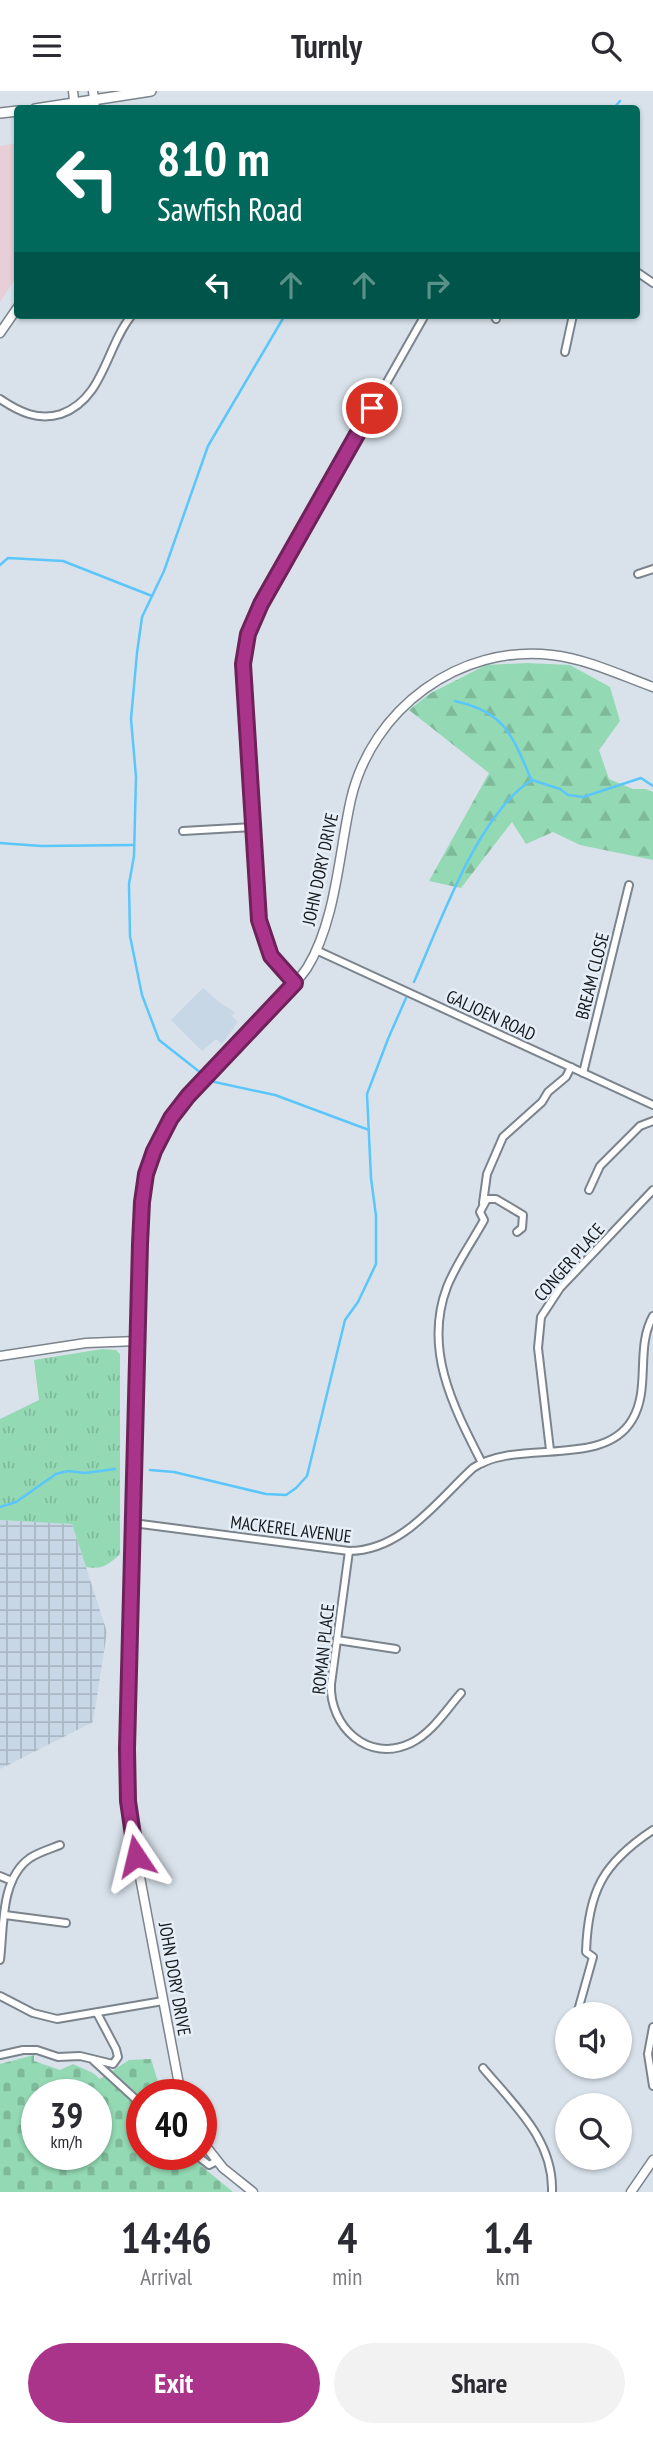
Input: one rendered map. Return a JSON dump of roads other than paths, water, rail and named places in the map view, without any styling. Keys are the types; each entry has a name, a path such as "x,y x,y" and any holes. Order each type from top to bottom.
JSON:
{"main road":[{"path":"94,100 151,91"}],"street":[{"path":"0,333 14,313"},
{"path":"0,400 24,413 43,417 76,407 91,391 129,319"},
{"path":"295,983 277,965 262,934 243,664 250,627 423,319"},
{"path":"565,352 572,319"},
{"path":"638,574 653,569"},
{"name":"JOHN DORY DRIVE","path":"178,2079 128,1801 137,1341 141,1209 146,1174 171,1118 188,1096 295,983 316,950 329,909 361,768 385,727 423,689 472,664 528,654 575,659 653,687"},
{"path":"183,831 253,827"},
{"name":"BREAM CLOSE","path":"583,1073 629,885"},
{"name":"GALJOEN ROAD","path":"316,950 653,1105"},
{"path":"483,1205 487,1174 503,1137 542,1103 548,1092 566,1077 571,1067"},
{"path":"589,1190 600,1166 640,1126 653,1121"},
{"name":"CONGER PLACE","path":"550,1450 538,1348 541,1317 560,1288 653,1190"},
{"path":"482,1462 448,1392 441,1363 439,1334 446,1290 484,1220 480,1212 487,1199 493,1198 523,1215 522,1228 517,1232"},
{"name":"MACKEREL AVENUE","path":"132,1523 349,1551 368,1550 390,1543 482,1462 506,1455 601,1445 620,1435 629,1424 639,1403 645,1336 653,1316"},
{"path":"0,1356 86,1343 137,1341"},
{"name":"ROMAN PLACE","path":"349,1551 331,1684 332,1705 346,1730 368,1745 395,1748 413,1742 430,1729 461,1693"},
{"path":"337,1640 396,1649"},
{"path":"580,2002 593,1957 586,1953 586,1937 589,1914 597,1889 608,1868 621,1853 653,1830"},
{"path":"0,1960 12,1881 28,1859 60,1845"},
{"path":"0,1876 12,1881"},
{"path":"5,1915 66,1923"},
{"path":"0,1996 26,2010 49,2018 97,2013 163,2001"},
{"path":"0,2055 30,2050 58,2057 80,2056 113,2064 118,2057 117,2049 97,2013"},
{"path":"653,2027 648,2054 653,2086"},
{"path":"92,2059 126,2090"},
{"path":"483,2068 539,2137 550,2167 552,2192"},
{"path":"631,2192 653,2160"},
{"path":"217,2161 253,2192"}],"waterway":[{"path":"616,105 620,101"},
{"path":"201,1073 159,1040 142,995 130,936 129,884 134,856 136,777 131,719 137,653 142,617 164,571 208,446 283,319"},
{"path":"0,565 8,558 63,561 152,596"},
{"path":"455,701 485,712 505,728 531,779"},
{"path":"414,982 462,872 494,817 512,796 532,780 560,789 568,795 583,797 641,778 653,786"},
{"path":"0,843 41,846 133,845"},
{"path":"150,1470 174,1472 266,1494 286,1495 307,1476 345,1320 358,1302 376,1264 376,1216 371,1178 367,1094 406,998"},
{"path":"210,1081 275,1095 369,1130"},
{"path":"0,1507 16,1502 56,1474 115,1469"}]}
